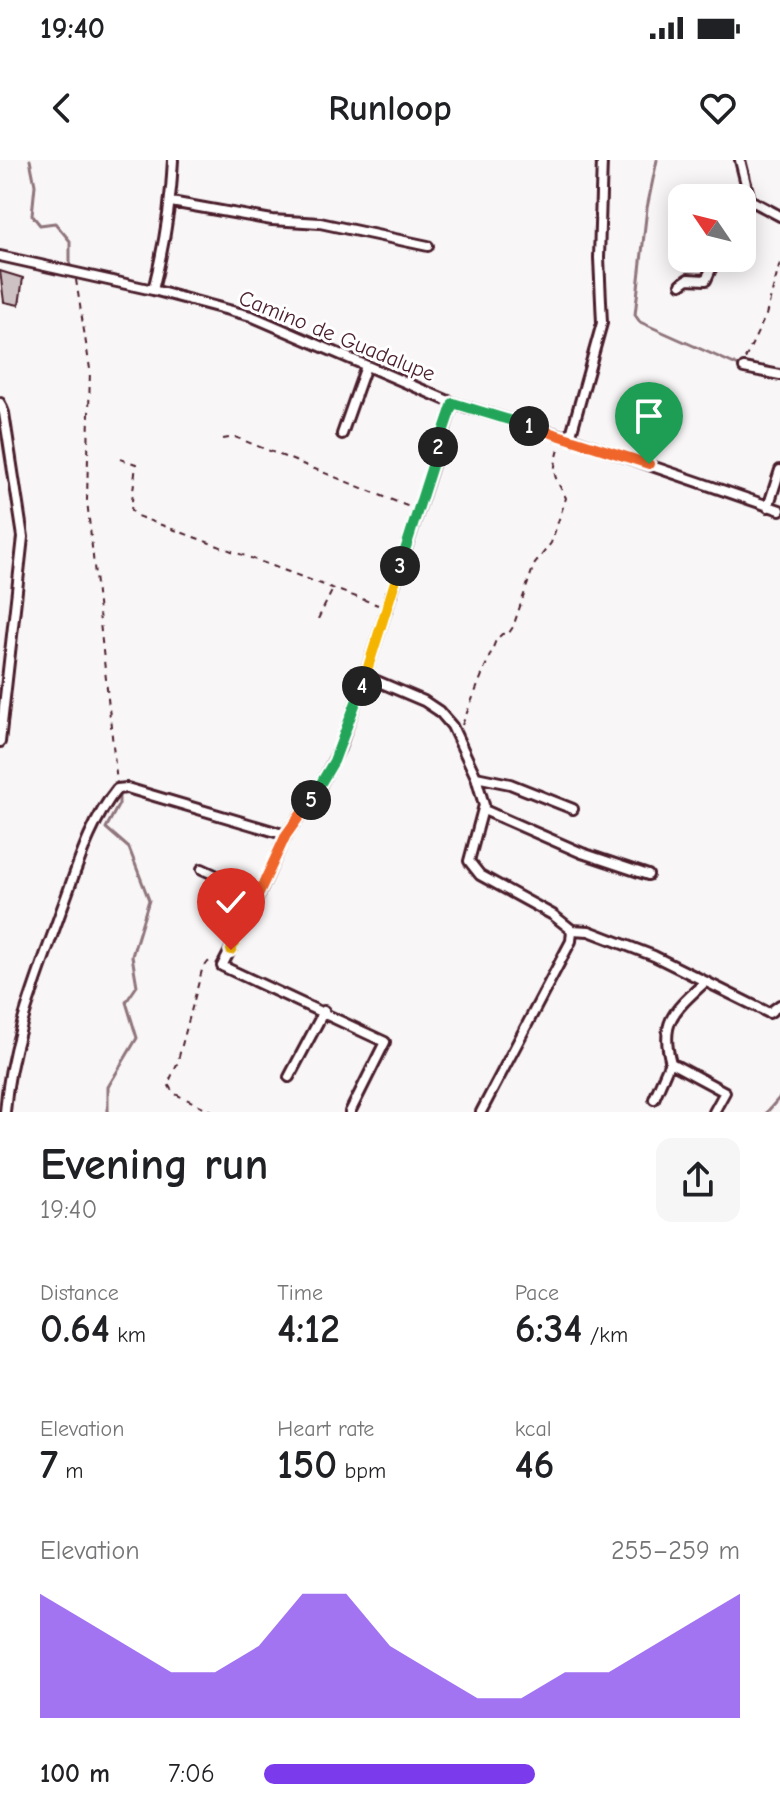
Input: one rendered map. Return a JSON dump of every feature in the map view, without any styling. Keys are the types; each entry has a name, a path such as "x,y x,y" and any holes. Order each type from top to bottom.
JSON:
{"street":[{"path":"153,290 171,202 173,160"},
{"path":"566,437 602,323 599,258 602,160"},
{"path":"740,160 746,184"},
{"path":"171,202 272,220 320,223 428,246"},
{"path":"756,203 780,216"},
{"name":"Camino de Guadalupe","path":"0,256 153,290 251,316 453,403 566,437 780,510"},
{"path":"681,284 688,279 706,280 710,272"},
{"path":"342,434 366,366"},
{"path":"744,368 780,375"},
{"path":"0,403 23,537 0,742"},
{"path":"350,1112 385,1042 222,966 286,835 334,761 365,676 453,403"},
{"path":"0,460 11,462"},
{"path":"768,507 780,470"},
{"path":"365,676 406,692 446,717 483,795 484,810 469,855 471,865 493,884 560,919 572,930 589,931 654,956 769,1013 780,1005"},
{"path":"476,777 510,784 573,809"},
{"path":"5,1112 8,1086 32,991 85,850 117,789 127,788 286,835"},
{"path":"484,810 582,853 648,875"},
{"path":"202,869 259,895"},
{"path":"481,1112 571,941 572,930"},
{"path":"654,1099 670,1062 665,1035 667,1027 682,1005 705,982"},
{"path":"289,1077 324,1011"},
{"path":"670,1062 725,1092 714,1112"}],"path":[{"path":"744,368 743,363 766,315 780,263"},
{"path":"75,275 90,369 87,500 117,789"},
{"path":"223,439 235,437 417,510"},
{"path":"457,735 496,640 511,630 536,559 551,543 563,512 566,498 556,483 554,472 566,437"},
{"path":"120,459 136,464 131,510 137,516 387,608"},
{"path":"318,619 333,588"},
{"path":"214,1112 173,1093 168,1084 177,1064 202,970 214,960 224,963"}],"building":[{"path":"0,271 23,278 19,305 4,302"}],"waterway":[{"path":"30,160 35,185 32,215 40,225 55,223 70,241 70,268"},
{"path":"657,160 647,208 635,315 640,322 741,367"},
{"path":"108,1112 108,1087 137,1038 126,1002 137,986 132,956 149,900 129,848 106,828 119,804 119,791"},
{"path":"767,1112 780,1097"}],"route":[{"path":"231,950 286,835 319,788 340,748 453,403 649,464"}]}
